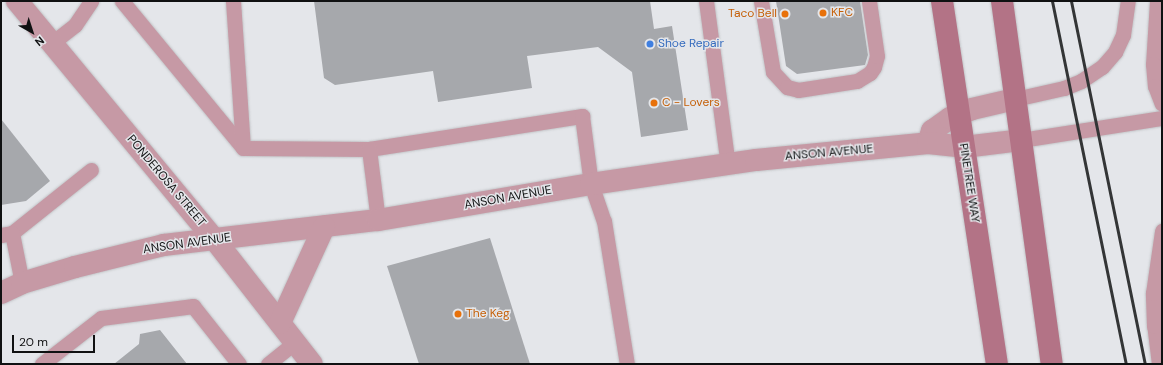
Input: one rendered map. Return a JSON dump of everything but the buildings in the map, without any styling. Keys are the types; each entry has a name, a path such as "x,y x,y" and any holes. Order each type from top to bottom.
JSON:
{"main road":[{"name":"PINETREE WAY","path":"942,1 997,364"},
{"path":"1002,1 1052,364"}],"street":[{"name":"PONDEROSA STREET","path":"17,1 215,240 312,364"},
{"path":"928,143 930,134 935,128 946,120 959,114 1016,99"},
{"name":"ANSON AVENUE","path":"1,293 22,283 75,267 164,245 378,220 591,184 797,155 928,143 964,147 1021,140"},
{"path":"280,323 324,227"}],"lane":[{"path":"52,43 75,25 91,1"},
{"path":"122,1 243,148 369,150 582,116 591,184 604,221 627,364"},
{"path":"234,1 243,148"},
{"path":"706,1 728,164"},
{"path":"761,1 773,72 787,87 798,90 857,81 870,73 877,56 869,1"},
{"path":"1016,99 1064,88 1081,81 1102,67 1115,52 1123,35 1128,1"},
{"path":"1157,1 1153,64 1156,86 1162,104"},
{"path":"1021,140 1162,118"},
{"path":"369,150 378,220"},
{"path":"22,283 6,234 91,170"},
{"path":"1159,364 1154,326 1153,293 1162,231"},
{"path":"42,364 102,318 193,306 239,364"},
{"path":"268,364 294,342"}],"railway":[{"path":"1052,1 1126,364"},
{"path":"1071,1 1145,364"}],"place":[{"name":"KFC","path":"823,13"},
{"name":"Taco Bell","path":"785,14"},
{"name":"Shoe Repair","path":"650,44"},
{"name":"C - Lovers","path":"654,103"},
{"name":"The Keg","path":"458,314"}]}
